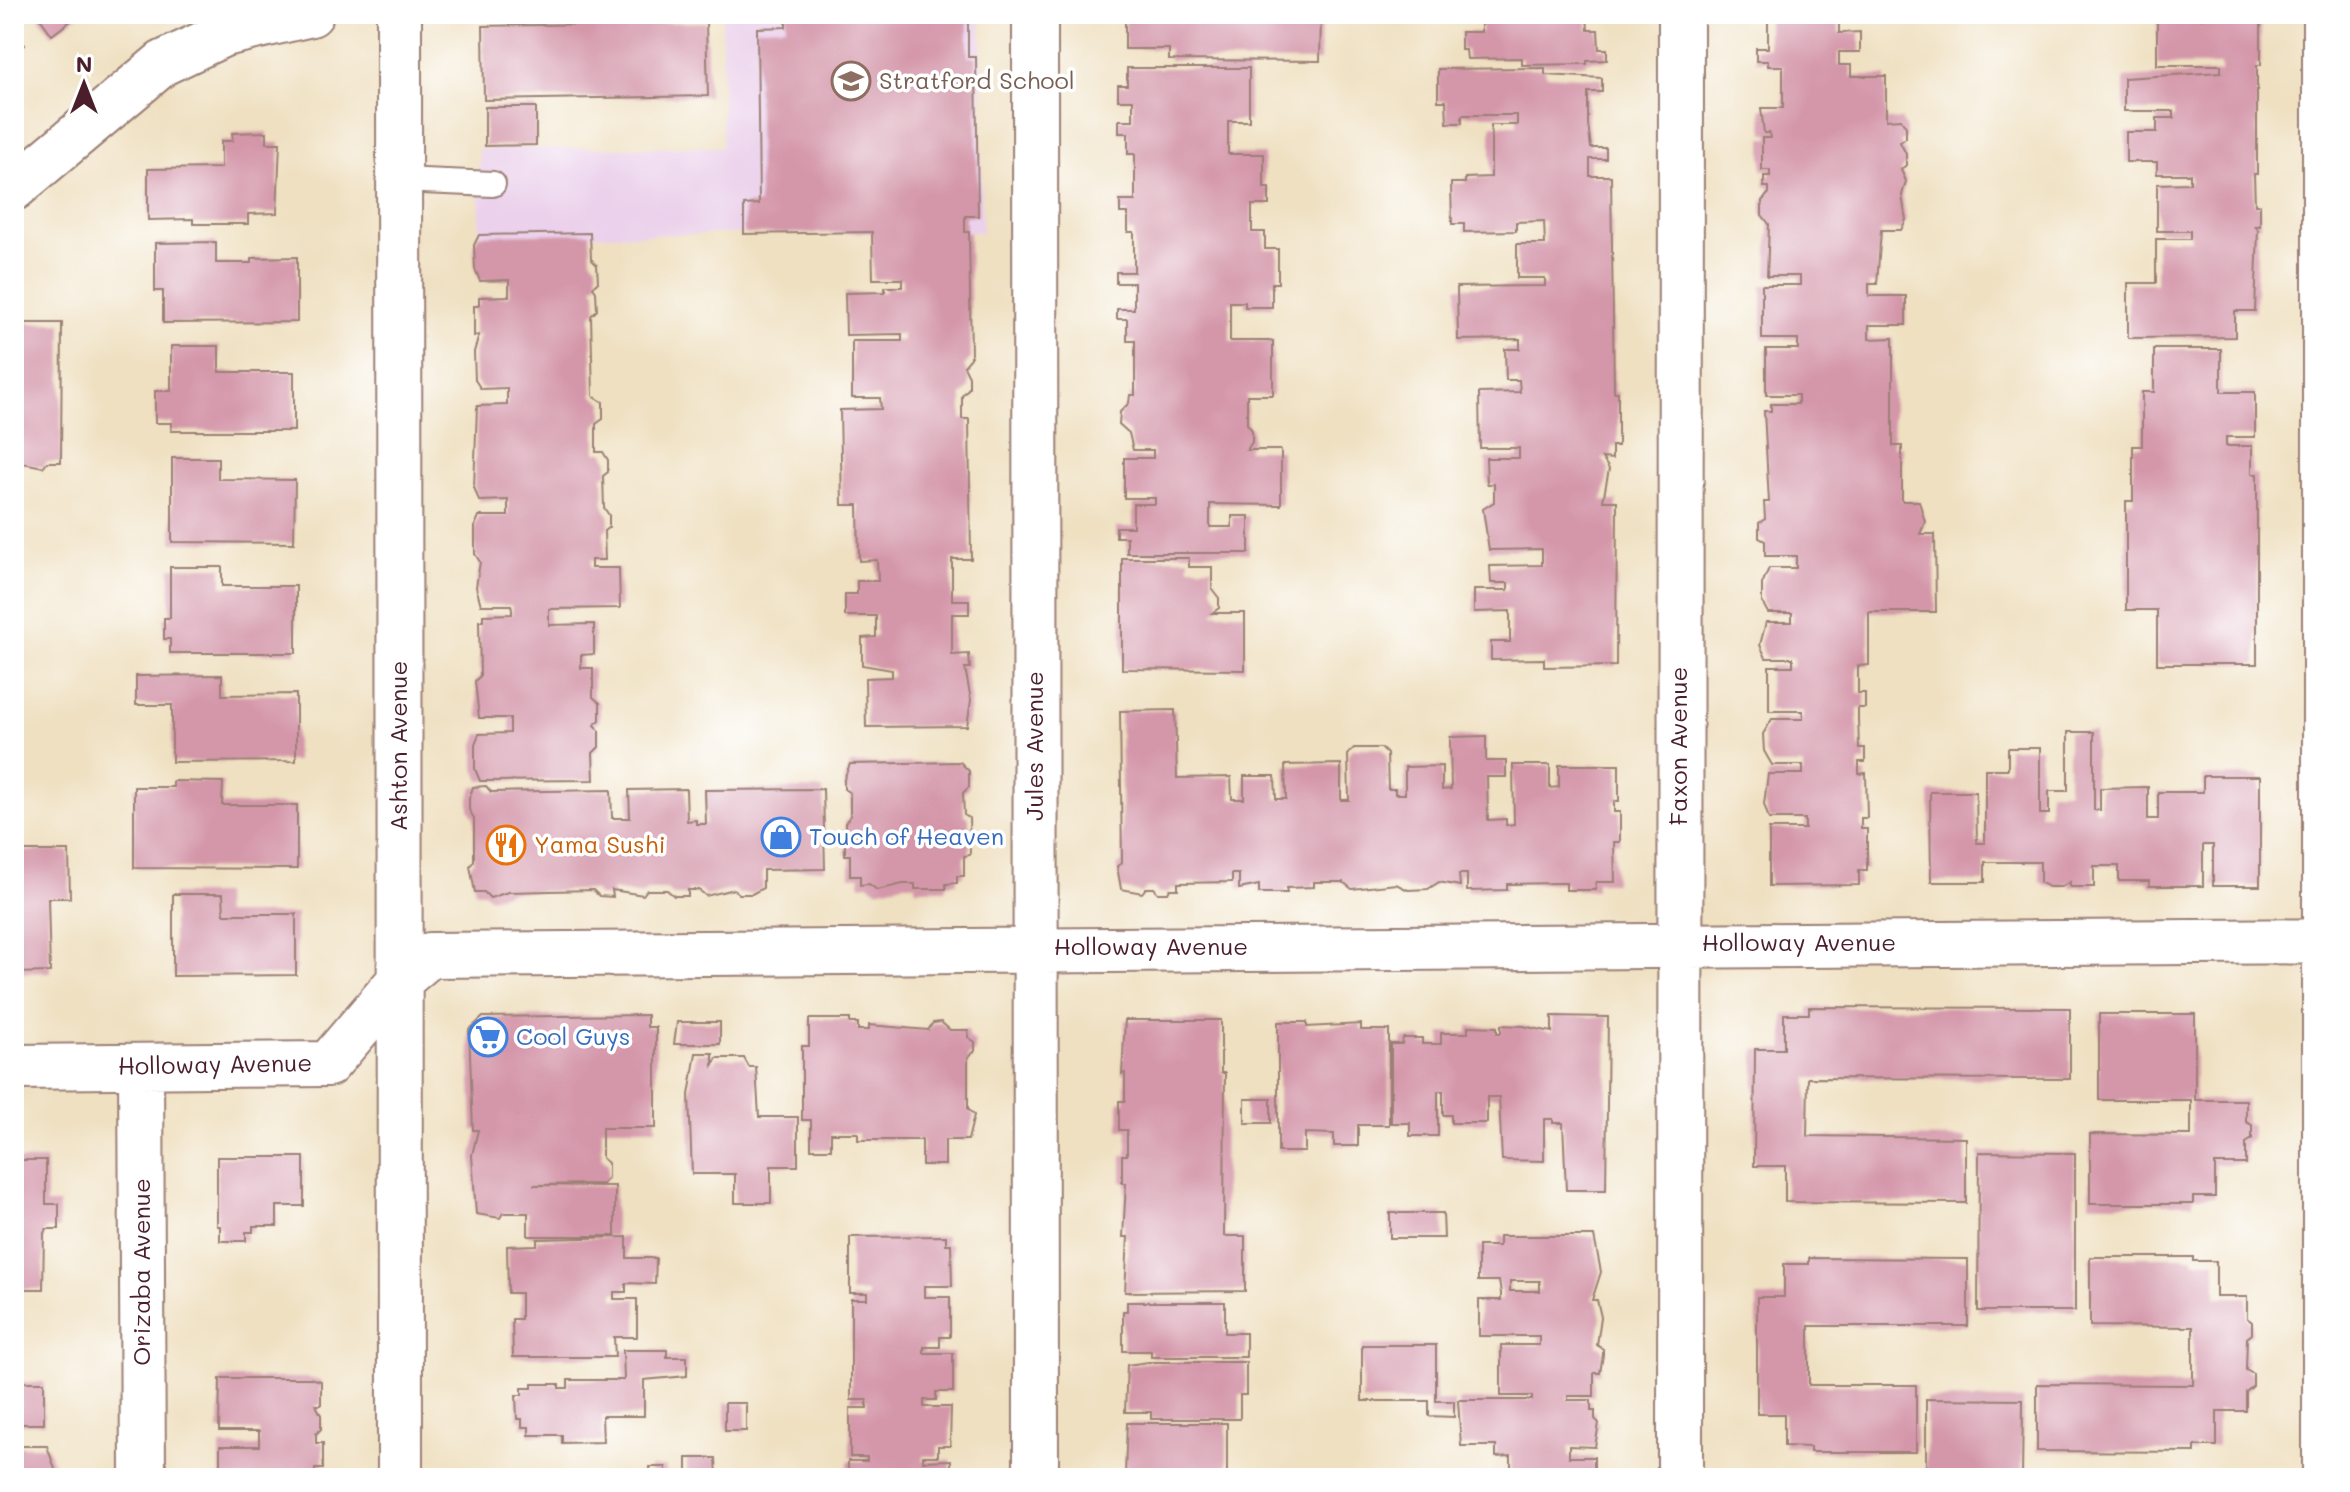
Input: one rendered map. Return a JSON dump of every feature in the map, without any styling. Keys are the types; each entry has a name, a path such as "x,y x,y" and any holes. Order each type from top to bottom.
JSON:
{"street":[{"path":"14,188 163,63 224,34 311,14"},
{"name":"Ashton Avenue","path":"399,14 400,1478"},
{"name":"Jules Avenue","path":"1035,14 1036,1478"},
{"name":"Faxon Avenue","path":"1680,1478 1681,14"},
{"path":"2325,14 2330,941 2325,1478"},
{"name":"Holloway Avenue","path":"14,1067 328,1064 398,982 430,955 1035,948 2330,941"},
{"name":"Orizaba Avenue","path":"141,1066 143,1478"}],"lane":[{"path":"400,180 493,184"}],"shaded area":[{"name":"Stratford School","path":"722,14 981,14 982,232 480,236 479,149 722,147"}],"building":[{"path":"37,14 80,14 52,35"},
{"path":"786,14 968,14 968,57 976,57 978,216 965,216 965,232 969,232 971,358 964,366 969,376 969,388 962,396 962,419 969,419 971,559 952,559 952,600 969,600 969,614 952,614 952,655 969,654 970,668 965,668 971,700 967,726 866,727 865,678 892,677 892,670 862,665 862,638 876,637 876,616 845,616 845,594 857,594 857,581 878,581 877,560 859,561 858,505 842,505 840,410 881,409 880,398 852,398 852,341 902,341 902,334 846,335 845,293 885,292 885,287 902,287 902,279 873,279 872,232 744,234 744,205 759,204 757,28 786,27"},
{"path":"1125,14 1321,14 1320,61 1169,60 1169,49 1125,49"},
{"path":"1525,14 1587,14 1588,30 1598,30 1599,49 1607,49 1607,60 1587,61 1587,64 1522,65 1522,58 1467,59 1466,50 1461,50 1461,32 1481,32 1481,19 1525,18"},
{"path":"1768,14 1839,14 1839,33 1860,32 1860,52 1839,52 1839,65 1851,65 1851,76 1886,76 1886,120 1901,119 1906,127 1906,138 1900,142 1906,154 1906,165 1901,170 1906,181 1902,195 1906,220 1901,230 1881,230 1877,284 1869,284 1869,296 1906,296 1906,325 1869,325 1869,339 1893,338 1893,446 1902,446 1902,501 1919,501 1925,522 1920,534 1935,534 1936,612 1869,612 1869,665 1858,666 1858,693 1865,693 1865,708 1858,708 1858,719 1859,748 1865,748 1865,762 1859,762 1859,774 1866,773 1867,818 1861,818 1861,829 1867,829 1867,870 1859,870 1859,885 1769,886 1769,829 1805,829 1805,819 1769,819 1764,804 1768,774 1803,774 1803,765 1772,765 1764,751 1763,734 1772,719 1803,719 1803,711 1769,711 1769,666 1793,666 1793,658 1766,658 1760,645 1766,622 1792,622 1792,613 1768,613 1762,602 1762,584 1769,568 1796,568 1796,556 1765,556 1765,541 1759,538 1759,523 1765,519 1764,502 1769,502 1764,411 1771,411 1771,404 1798,404 1798,395 1766,395 1766,349 1798,349 1798,339 1762,339 1762,285 1800,285 1800,276 1767,276 1769,224 1762,215 1762,201 1769,193 1769,187 1764,187 1764,176 1770,176 1770,170 1762,170 1762,138 1770,138 1769,133 1764,133 1761,108 1783,108 1783,66 1768,66 1768,61 1756,61 1756,48 1768,48"},
{"path":"2202,14 2261,14 2261,65 2257,65 2257,174 2254,174 2255,205 2260,205 2260,226 2255,226 2258,230 2255,311 2235,311 2235,337 2128,338 2128,283 2156,283 2156,239 2190,239 2190,231 2157,231 2157,184 2190,183 2190,174 2157,174 2157,162 2126,162 2126,132 2157,132 2157,118 2174,118 2174,111 2124,111 2124,78 2221,72 2221,65 2157,65 2157,18 2202,18"},
{"path":"706,22 708,96 484,100 483,26"},
{"path":"14,33 25,45 14,55"},
{"path":"1127,68 1249,68 1249,121 1228,121 1228,154 1264,154 1264,188 1269,188 1269,205 1252,205 1252,232 1265,232 1265,249 1278,249 1278,283 1272,283 1272,307 1245,307 1245,302 1230,302 1230,341 1273,341 1273,395 1247,395 1247,424 1252,430 1252,442 1247,450 1281,450 1281,505 1210,504 1210,527 1232,527 1232,516 1249,516 1249,553 1127,553 1127,537 1116,537 1116,527 1133,527 1133,504 1155,504 1155,498 1124,498 1124,458 1153,458 1153,450 1133,450 1129,433 1119,424 1120,412 1129,403 1130,395 1135,395 1135,341 1127,341 1127,319 1117,319 1117,309 1134,309 1134,283 1116,283 1116,272 1134,272 1134,232 1128,232 1128,213 1120,213 1120,201 1135,201 1135,154 1128,154 1128,133 1119,133 1119,120 1133,120 1133,100 1118,100 1118,85 1127,85"},
{"path":"1545,68 1545,75 1602,78 1602,92 1588,92 1588,124 1591,148 1606,148 1606,159 1590,159 1590,176 1611,176 1614,392 1618,392 1618,446 1612,446 1612,459 1602,458 1609,469 1603,501 1617,501 1616,666 1544,667 1544,659 1491,660 1491,642 1510,642 1510,611 1474,612 1474,590 1508,590 1508,583 1491,583 1490,566 1542,565 1542,549 1489,550 1483,509 1494,502 1494,484 1487,484 1486,458 1519,458 1519,448 1480,448 1479,393 1520,392 1519,380 1506,380 1505,349 1520,349 1520,339 1458,340 1457,287 1545,286 1545,278 1517,278 1517,244 1545,244 1544,221 1516,222 1516,231 1464,232 1464,224 1452,224 1451,183 1465,183 1465,178 1491,177 1491,125 1517,125 1517,115 1462,115 1462,123 1447,123 1446,101 1438,101 1438,69"},
{"path":"485,107 536,107 536,145 485,146"},
{"path":"267,132 267,143 280,143 277,213 248,214 248,224 193,224 193,219 148,220 148,169 221,168 221,141 233,141 232,133"},
{"path":"590,233 591,259 597,265 598,282 593,287 597,310 591,316 593,396 603,402 603,419 596,424 596,452 603,452 608,460 608,472 603,476 604,508 609,515 609,527 604,531 605,560 591,560 591,568 619,568 620,608 549,609 549,625 594,624 594,654 581,655 581,668 593,668 593,697 600,703 600,720 594,725 599,730 599,747 593,753 594,780 480,781 475,769 475,744 479,734 510,733 510,718 479,718 475,681 480,676 479,621 483,621 483,615 512,614 512,610 511,605 481,605 476,587 480,562 475,554 475,526 479,516 508,516 508,500 479,501 474,487 477,406 507,405 507,388 481,389 475,380 474,352 479,335 474,336 474,306 479,306 479,297 509,296 509,280 480,281 475,269 474,245 479,235"},
{"path":"216,242 216,263 251,263 251,258 297,257 297,322 163,323 163,291 155,291 155,243"},
{"path":"14,323 62,323 61,462 47,462 43,467 18,462 14,467"},
{"path":"171,346 219,346 219,372 294,372 294,431 171,431 171,423 155,423 155,391 171,391"},
{"path":"2154,349 2221,349 2221,392 2255,392 2255,437 2226,437 2226,446 2252,446 2252,474 2257,474 2257,664 2157,664 2157,610 2126,610 2126,501 2133,501 2133,446 2142,446 2142,392 2154,392"},
{"path":"172,458 218,458 218,479 295,480 294,543 172,542"},
{"path":"1122,558 1189,558 1189,567 1212,567 1212,589 1219,598 1219,608 1212,613 1245,613 1245,670 1122,669"},
{"path":"170,567 222,567 222,586 296,586 296,653 170,653 170,639 164,639 164,618 170,618"},
{"path":"222,675 222,695 296,694 296,761 172,762 172,705 136,705 136,676"},
{"path":"1175,710 1177,778 1231,777 1232,799 1244,799 1244,776 1275,776 1276,799 1286,799 1285,765 1341,764 1341,800 1349,800 1348,754 1354,748 1381,748 1387,754 1388,789 1395,789 1395,794 1405,794 1405,767 1442,766 1442,790 1451,789 1450,737 1486,736 1486,761 1506,761 1506,777 1487,777 1488,820 1506,819 1506,825 1514,824 1513,765 1550,765 1550,788 1559,787 1559,765 1619,765 1619,801 1614,801 1614,812 1620,812 1620,842 1614,842 1615,882 1596,882 1596,890 1566,890 1566,883 1560,883 1507,884 1507,890 1467,891 1467,874 1459,874 1460,886 1439,882 1428,889 1408,890 1396,884 1352,889 1343,882 1314,882 1314,887 1286,888 1287,893 1259,893 1259,885 1239,889 1239,874 1232,874 1232,882 1178,883 1178,889 1170,889 1168,893 1158,893 1154,888 1146,888 1142,893 1121,889 1117,866 1122,863 1120,711"},
{"path":"2068,732 2094,732 2094,810 2100,810 2100,788 2148,787 2148,819 2158,819 2158,792 2203,792 2203,776 2260,776 2260,886 2213,886 2213,845 2203,845 2203,886 2149,886 2149,881 2119,881 2119,866 2094,866 2094,887 2070,887 2070,882 2061,887 2049,887 2040,882 2040,862 1985,862 1985,882 1931,882 1930,792 1976,792 1977,843 1985,843 1985,769 2008,769 2008,748 2040,748 2040,814 2049,814 2049,791 2068,791"},
{"path":"960,762 969,771 969,787 963,793 964,815 969,818 970,855 964,856 964,876 957,876 957,883 946,884 946,889 915,889 915,884 903,884 877,890 869,884 860,885 860,876 850,876 850,855 845,855 845,823 850,816 850,793 844,789 844,779 850,764"},
{"path":"173,781 223,782 222,805 297,805 297,869 134,868 134,787 173,787"},
{"path":"486,786 491,792 611,790 612,818 630,818 629,790 686,789 687,821 696,820 696,824 706,824 705,790 823,789 825,869 763,870 763,888 752,894 739,894 734,889 706,896 699,890 688,890 688,896 674,896 667,890 647,890 643,895 612,890 613,897 599,896 593,890 508,892 490,898 484,892 475,892 470,866 474,861 474,818 469,810 469,799 473,787"},
{"path":"14,851 69,851 70,898 48,898 50,972 14,973"},
{"path":"173,894 223,894 224,914 296,914 296,975 173,976"},
{"path":"1809,1007 2070,1008 2070,1079 1808,1078 1807,1136 1966,1138 1966,1203 1785,1202 1785,1166 1754,1166 1755,1049 1784,1049 1784,1014 1809,1014"},
{"path":"2099,1014 2195,1014 2195,1100 2246,1100 2246,1122 2252,1125 2252,1139 2246,1143 2246,1164 2215,1164 2215,1197 2193,1197 2193,1204 2090,1204 2090,1134 2191,1135 2191,1100 2099,1100"},
{"path":"647,1015 647,1027 656,1027 656,1128 602,1128 602,1158 608,1163 608,1178 603,1184 533,1185 615,1186 615,1236 528,1236 528,1213 503,1213 500,1218 476,1214 472,1155 478,1130 473,1130 469,1030 483,1017"},
{"path":"1552,1016 1608,1017 1606,1190 1566,1190 1563,1123 1553,1123 1553,1119 1544,1119 1544,1161 1502,1160 1499,1097 1487,1097 1487,1123 1451,1123 1451,1115 1443,1115 1443,1091 1438,1091 1438,1136 1410,1136 1410,1123 1391,1123 1391,1044 1402,1044 1403,1038 1422,1038 1422,1044 1441,1044 1441,1033 1468,1033 1468,1026 1497,1027 1497,1033 1501,1033 1501,1025 1552,1032"},
{"path":"809,1019 850,1019 850,1023 858,1023 858,1030 869,1030 869,1025 928,1030 933,1023 941,1022 950,1030 968,1030 968,1037 975,1042 975,1051 968,1057 968,1109 974,1115 968,1140 945,1140 945,1165 922,1165 922,1140 858,1140 858,1133 831,1133 831,1149 811,1149 811,1120 802,1120 802,1046 809,1046"},
{"path":"1125,1020 1221,1020 1221,1073 1225,1073 1224,1236 1245,1236 1245,1291 1125,1292 1128,1237 1123,1237 1126,1183 1122,1183 1122,1155 1127,1155 1127,1130 1119,1130 1119,1101 1125,1101 1125,1073 1122,1074"},
{"path":"677,1022 720,1022 720,1044 674,1044"},
{"path":"1278,1022 1307,1022 1307,1027 1361,1024 1361,1030 1389,1030 1389,1125 1358,1125 1358,1146 1334,1146 1334,1134 1305,1133 1305,1152 1278,1152"},
{"path":"696,1053 713,1053 713,1065 717,1058 744,1058 749,1067 756,1067 759,1117 798,1117 798,1166 771,1166 771,1203 735,1203 735,1174 692,1174 689,1095"},
{"path":"1245,1099 1271,1099 1271,1123 1245,1123"},
{"path":"1979,1152 2075,1153 2075,1311 1978,1311"},
{"path":"217,1157 304,1157 304,1206 277,1206 277,1226 253,1226 253,1232 246,1232 246,1241 220,1241 220,1226 217,1226"},
{"path":"14,1160 46,1160 46,1204 59,1204 59,1229 46,1229 44,1233 43,1289 14,1289"},
{"path":"1390,1213 1443,1213 1444,1238 1390,1238"},
{"path":"946,1236 946,1244 951,1244 952,1286 924,1286 924,1297 950,1297 950,1337 940,1337 940,1347 924,1347 924,1353 953,1353 953,1392 936,1392 936,1400 924,1400 924,1407 951,1407 950,1446 938,1446 938,1456 923,1456 923,1461 951,1460 951,1478 848,1478 848,1461 867,1461 867,1457 850,1457 850,1408 867,1408 867,1400 851,1400 851,1299 867,1299 867,1293 850,1293 850,1237"},
{"path":"1499,1236 1594,1236 1601,1272 1592,1300 1597,1300 1601,1317 1597,1345 1603,1349 1603,1355 1600,1373 1594,1373 1594,1396 1568,1396 1568,1400 1591,1400 1591,1411 1595,1411 1595,1419 1599,1423 1595,1447 1569,1446 1569,1457 1594,1457 1594,1478 1511,1478 1511,1456 1496,1457 1496,1446 1461,1446 1458,1400 1532,1400 1532,1396 1501,1396 1501,1345 1539,1345 1539,1336 1479,1336 1479,1300 1501,1300 1501,1293 1499,1281 1478,1281 1478,1246 1499,1246","holes":["1510,1281 1540,1281 1540,1291 1510,1291"]},
{"path":"627,1237 627,1258 656,1258 655,1284 626,1283 626,1292 614,1292 614,1299 637,1299 637,1337 614,1337 615,1357 513,1357 512,1319 521,1319 521,1293 508,1293 507,1246 537,1245 537,1239"},
{"path":"2090,1257 2193,1257 2193,1261 2216,1261 2216,1297 2247,1297 2247,1318 2252,1322 2252,1334 2247,1338 2246,1370 2253,1374 2253,1386 2246,1392 2246,1411 2217,1411 2217,1446 2195,1446 2195,1452 2037,1451 2037,1384 2193,1385 2193,1327 2090,1326"},
{"path":"1809,1258 1968,1259 1968,1326 1809,1326 1809,1385 1916,1385 1916,1452 1810,1452 1810,1447 1784,1446 1784,1414 1757,1414 1757,1297 1784,1297 1784,1264 1809,1264"},
{"path":"1127,1302 1225,1302 1225,1333 1246,1333 1246,1357 1151,1357 1151,1351 1123,1351 1123,1311 1127,1311"},
{"path":"1362,1345 1436,1345 1436,1401 1454,1401 1454,1417 1429,1416 1429,1401 1362,1401"},
{"path":"623,1350 667,1350 667,1357 687,1357 687,1376 644,1380 644,1416 602,1416 603,1442 562,1443 562,1435 529,1435 529,1427 522,1427 522,1419 517,1419 516,1395 522,1395 522,1388 532,1388 532,1384 559,1384 559,1388 568,1388 568,1380 624,1380"},
{"path":"1149,1362 1246,1362 1246,1395 1240,1395 1240,1419 1151,1419 1151,1412 1125,1412 1127,1365"},
{"path":"220,1378 309,1378 321,1381 321,1405 316,1405 321,1415 321,1429 316,1434 316,1443 323,1443 323,1469 315,1469 315,1474 322,1474 322,1478 220,1478 220,1446 259,1446 259,1431 219,1431"},
{"path":"14,1382 44,1382 44,1424 18,1424 18,1446 47,1446 55,1469 54,1478 14,1478"},
{"path":"1926,1399 2023,1400 2022,1478 1926,1478"},
{"path":"725,1403 746,1403 746,1431 725,1431"},
{"path":"1127,1423 1227,1423 1227,1478 1153,1478 1153,1474 1125,1474"},
{"path":"687,1458 716,1458 717,1478 687,1478"},
{"path":"650,1467 666,1467 666,1478 650,1478"}],"place":[{"name":"Stratford School","path":"851,81"},
{"name":"Touch of Heaven","path":"781,837"},
{"name":"Yama Sushi","path":"506,845"},
{"name":"Cool Guys","path":"488,1037"}]}
